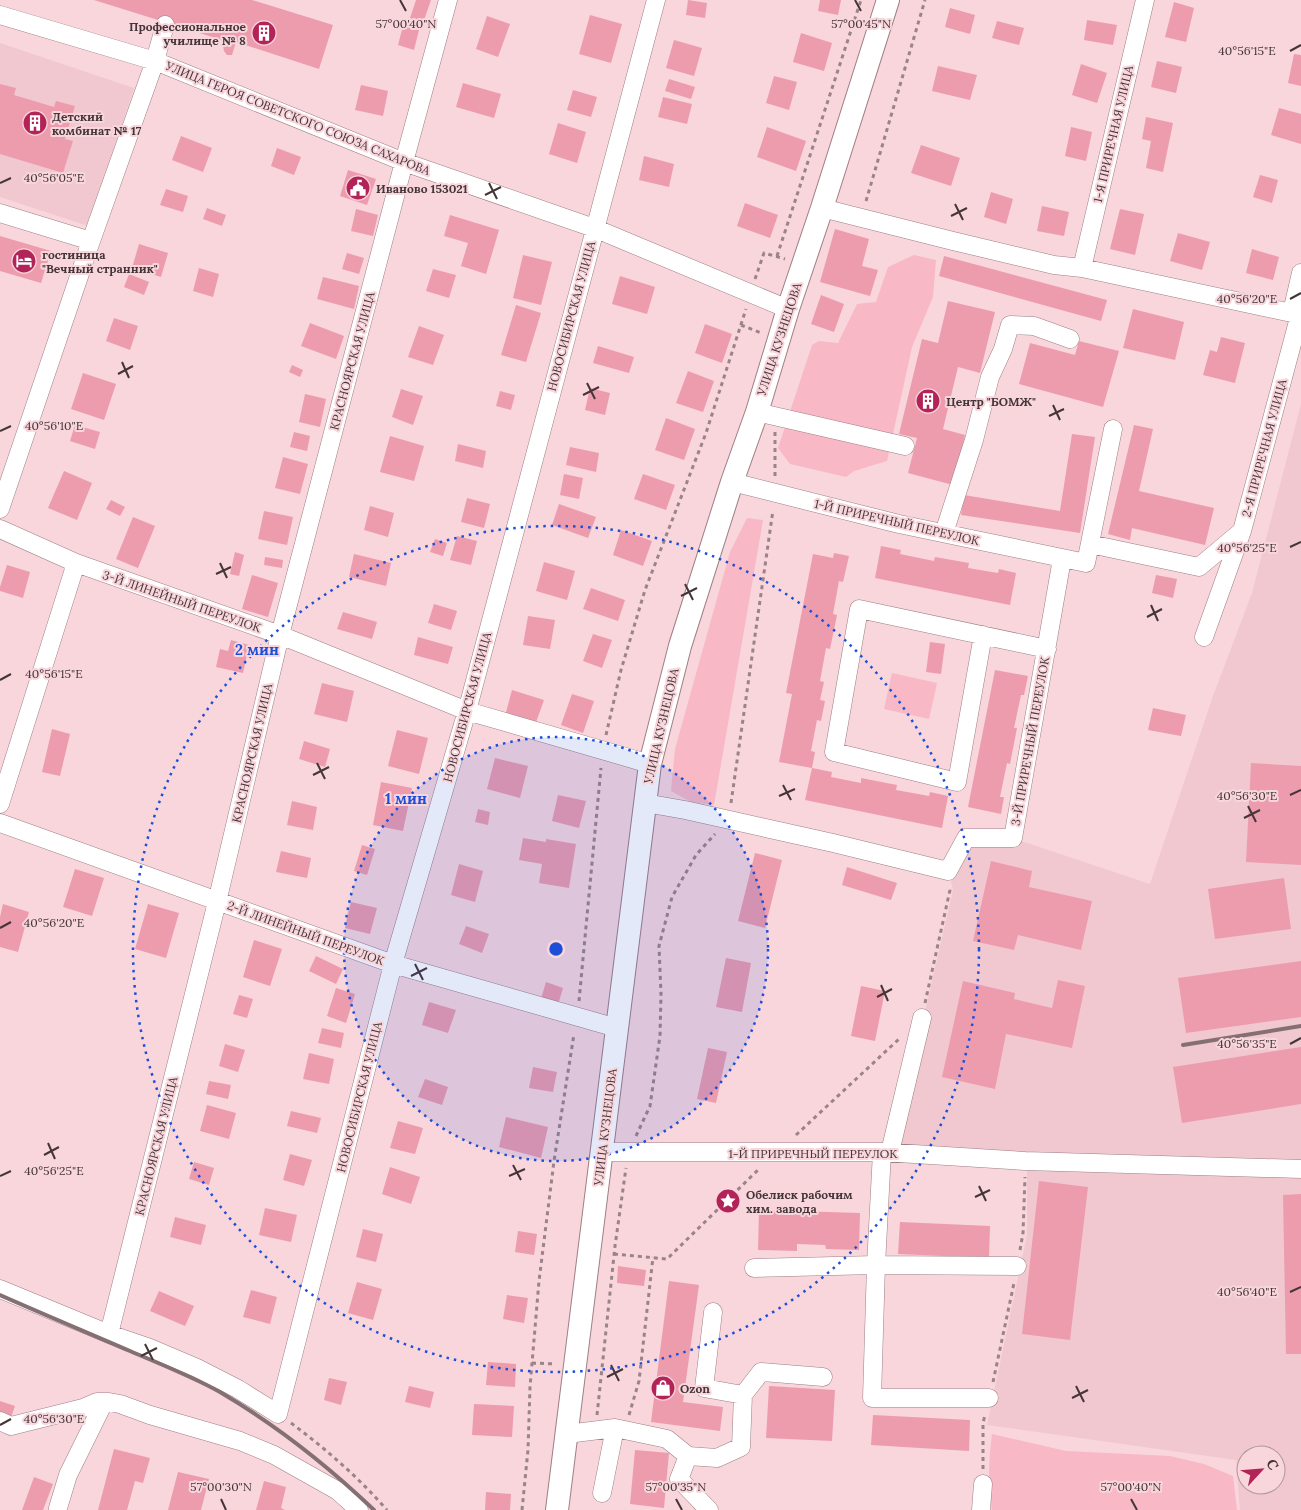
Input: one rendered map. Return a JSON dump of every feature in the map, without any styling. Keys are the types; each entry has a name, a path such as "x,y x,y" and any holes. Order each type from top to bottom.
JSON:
{"main road":[{"name":"УЛИЦА КУЗНЕЦОВА","path":"557,1510 650,764 680,646 732,482 757,412 788,309 888,0"}],"street":[{"name":"КРАСНОЯРСКАЯ УЛИЦА","path":"109,1334 217,902 280,635 448,0"},
{"name":"НОВОСИБИРСКАЯ УЛИЦА","path":"278,1414 393,964 467,711 656,0"},
{"name":"1-Я ПРИРЕЧНАЯ УЛИЦА","path":"1082,268 1145,0"},
{"name":"УЛИЦА ГЕРОЯ СОВЕТСКОГО СОЮЗА САХАРОВА","path":"0,15 155,61 404,162 594,228 788,309"},
{"path":"0,509 166,25"},
{"path":"822,208 1054,265 1082,268 1298,314"},
{"path":"0,213 91,241"},
{"name":"2-Я ПРИРЕЧНАЯ УЛИЦА","path":"1204,637 1242,531 1298,314 1301,273"},
{"path":"944,533 974,440 990,377 1004,349 1010,325 1034,326 1070,339"},
{"path":"757,412 905,446"},
{"path":"1113,429 1090,544 1199,567 1242,531"},
{"name":"1-Й ПРИРЕЧНЫЙ ПЕРЕУЛОК","path":"732,482 900,524 1062,559 1086,563 1090,544"},
{"name":"3-Й ЛИНЕЙНЫЙ ПЕРЕУЛОК","path":"0,529 76,563 280,635 467,711 650,764"},
{"name":"3-Й ПРИРЕЧНЫЙ ПЕРЕУЛОК","path":"948,872 966,838 1013,838 1062,559"},
{"path":"0,804 76,563"},
{"path":"983,635 957,782 834,752 859,609 983,635 1047,649"},
{"path":"645,803 833,843 948,872"},
{"name":"2-Й ЛИНЕЙНЫЙ ПЕРЕУЛОК","path":"0,823 393,964 617,1028"},
{"path":"922,1018 886,1152 876,1265 872,1398 989,1398"},
{"name":"1-Й ПРИРЕЧНЫЙ ПЕРЕУЛОК","path":"602,1152 886,1152 1025,1161 1301,1169"},
{"path":"754,1268 876,1265 1017,1266"},
{"path":"0,1289 197,1368 238,1389 278,1414"},
{"path":"713,1312 704,1388 743,1395"},
{"path":"567,1434 615,1428 667,1438 688,1456 717,1458 741,1447 743,1395 761,1372 823,1377"},
{"path":"0,1421 11,1426 83,1408 97,1402 120,1404 240,1441 274,1455 338,1491 359,1510"},
{"path":"58,1508 68,1476 104,1402"},
{"path":"602,1494 615,1428"},
{"path":"688,1456 679,1478 709,1510"},
{"path":"981,1510 983,1484"}],"path":[{"path":"777,256 861,0"},
{"path":"862,218 925,0"},
{"path":"522,1510 528,1450 530,1387 539,1281 554,1161 577,1017 602,750 621,670 645,590 706,433 740,325"},
{"path":"728,820 775,493"},
{"path":"922,1018 950,890 948,872"},
{"path":"983,1484 983,1423 1024,1233 1025,1161"},
{"path":"615,1428 627,1420 638,1382 653,1258"},
{"path":"278,1414 318,1443 352,1473 387,1510"}],"shaded area":[{"path":"0,43 134,88 88,226 0,197"},
{"path":"914,255 936,260 933,297 912,347 887,461 854,471 846,477 790,464 778,448 812,345 819,341 838,343 857,304 876,302 888,267"},
{"path":"1301,404 1301,1510 1240,1510 1239,1495 1286,1495 1286,1445 1236,1445 1236,1460 987,1425 1027,1235 1027,1159 893,1150 953,890 949,872 966,840 1015,839 1150,884 1213,696 1252,593"},
{"path":"747,518 763,520 714,805 691,802 671,791 675,749 730,552"},
{"path":"892,673 937,683 929,719 884,709"},
{"path":"992,1434 1066,1451 1170,1456 1204,1464 1233,1476 1237,1510 992,1510 989,1472"}],"building":[{"name":"Профессиональное училище № 8","path":"94,0 252,0 333,25 319,69 236,42 232,55 227,55 224,51 222,40"},
{"path":"416,0 431,0 423,23 410,18"},
{"path":"688,0 707,3 705,18 686,15"},
{"path":"820,0 841,0 838,15 818,11"},
{"path":"1174,2 1194,8 1186,42 1165,37"},
{"path":"950,8 975,15 970,34 945,27"},
{"path":"590,15 622,24 611,63 579,54"},
{"path":"487,16 510,24 498,57 476,49"},
{"path":"1087,20 1117,25 1113,45 1084,40"},
{"path":"997,21 1024,28 1019,45 992,38"},
{"path":"403,26 419,30 414,50 398,45"},
{"path":"801,33 832,43 824,71 793,62"},
{"path":"674,40 702,48 694,76 666,68"},
{"path":"1294,54 1301,55 1301,86 1288,83"},
{"path":"1157,61 1182,67 1176,93 1151,87"},
{"path":"1081,64 1107,73 1097,103 1072,95"},
{"path":"938,66 977,75 970,100 932,91"},
{"path":"774,76 797,82 789,110 766,103"},
{"path":"669,79 695,87 691,99 665,91"},
{"path":"463,83 501,94 494,118 456,107"},
{"name":"Детский комбинат № 17","path":"0,84 16,88 14,95 54,107 56,101 75,106 65,139 73,141 63,173 0,154"},
{"path":"361,85 388,91 383,116 355,110"},
{"path":"573,90 597,97 591,117 567,110"},
{"path":"663,97 692,104 687,124 658,117"},
{"path":"1279,108 1301,114 1301,144 1271,135"},
{"path":"1146,117 1173,123 1163,172 1146,168 1151,141 1142,139"},
{"path":"558,123 586,132 577,163 549,154"},
{"path":"767,127 806,141 796,171 757,157"},
{"path":"1071,127 1092,132 1086,161 1065,156"},
{"path":"181,136 212,148 203,172 172,160"},
{"path":"921,145 960,158 951,186 911,173"},
{"path":"277,148 301,157 294,175 271,166"},
{"path":"644,156 674,164 669,187 639,180"},
{"name":"Иваново 153021","path":"348,170 376,179 367,205 340,196"},
{"path":"1260,175 1278,180 1272,203 1253,197"},
{"path":"166,189 188,196 183,212 160,205"},
{"path":"991,192 1013,199 1006,224 984,217"},
{"path":"745,203 778,215 770,238 737,226"},
{"path":"1042,206 1069,212 1064,236 1037,231"},
{"path":"207,208 226,215 222,226 203,219"},
{"path":"356,209 378,215 373,236 351,231"},
{"path":"1120,209 1144,214 1135,255 1110,249"},
{"path":"450,215 499,230 486,274 461,266 468,243 444,236"},
{"path":"835,229 869,239 862,266 878,270 870,296 820,282"},
{"path":"1178,233 1210,242 1202,270 1170,261"},
{"name":"гостиница \"Вечный странник\"","path":"0,236 51,251 41,283 0,271"},
{"path":"139,244 168,253 161,277 132,268"},
{"path":"1252,249 1279,257 1273,280 1246,273"},
{"path":"347,253 364,258 359,274 342,269"},
{"path":"523,255 552,262 541,305 513,298"},
{"path":"944,256 1107,300 1101,321 939,276"},
{"path":"199,268 219,274 213,297 193,291"},
{"path":"433,269 456,275 449,298 426,291"},
{"path":"129,274 149,282 144,295 124,287"},
{"path":"620,276 655,287 647,314 612,304"},
{"path":"323,277 359,286 354,309 317,299"},
{"path":"821,295 844,304 834,332 811,324"},
{"name":"Центр \"БОМЖ\"","path":"948,301 995,312 980,373 958,367 943,429 965,435 953,485 908,473 917,438 899,434 922,339 938,343"},
{"path":"516,305 541,313 526,362 501,355"},
{"path":"1133,309 1184,322 1175,360 1123,348"},
{"path":"114,318 138,326 130,350 106,341"},
{"path":"310,323 344,336 336,359 301,346"},
{"path":"705,324 732,334 722,363 695,353"},
{"path":"419,326 444,335 433,365 408,357"},
{"path":"1221,337 1245,343 1235,383 1203,375 1210,350 1217,352"},
{"path":"1079,341 1119,351 1103,407 1019,384 1030,343 1075,355"},
{"path":"598,346 634,357 629,373 593,363"},
{"path":"292,365 303,370 300,377 289,372"},
{"path":"688,371 714,381 703,412 676,403"},
{"path":"83,373 116,384 104,420 71,409"},
{"path":"590,388 610,393 605,415 585,410"},
{"path":"401,389 423,396 413,425 392,417"},
{"path":"500,391 515,395 511,410 496,406"},
{"path":"305,394 326,399 320,427 299,422"},
{"path":"666,418 695,429 684,460 655,450"},
{"path":"75,425 100,432 95,449 70,441"},
{"path":"1134,425 1153,429 1139,491 1214,508 1205,545 1132,528 1130,540 1108,534"},
{"path":"294,432 310,436 307,451 290,447"},
{"path":"1072,434 1095,437 1080,533 961,515 964,495 1060,511"},
{"path":"390,436 424,446 414,481 380,472"},
{"path":"458,444 486,451 483,468 455,461"},
{"path":"570,447 599,453 596,472 566,465"},
{"path":"283,457 308,464 300,494 275,488"},
{"path":"64,471 92,483 77,520 48,508"},
{"path":"564,474 583,478 579,499 560,495"},
{"path":"643,474 675,485 666,510 634,499"},
{"path":"467,498 490,504 484,528 461,522"},
{"path":"111,500 125,507 120,516 106,509"},
{"path":"559,504 596,517 588,538 552,525"},
{"path":"370,506 394,513 388,537 364,530"},
{"path":"264,511 293,517 287,545 258,539"},
{"path":"133,517 155,526 138,568 116,559"},
{"path":"621,530 652,541 643,566 613,555"},
{"path":"457,536 477,541 471,565 450,560"},
{"path":"435,539 447,543 443,556 430,552"},
{"path":"881,546 901,550 900,554 934,561 935,557 969,563 968,568 998,573 999,569 1016,573 1010,605 875,578"},
{"path":"235,552 244,555 239,576 230,574"},
{"path":"834,553 849,556 843,582 839,581 833,614 837,615 830,649 826,648 820,681 824,682 820,700 825,701 821,721 817,720 811,751 815,752 812,768 779,762 792,694 786,693 813,554 833,558"},
{"path":"354,554 391,563 386,586 349,577"},
{"path":"265,557 283,560 282,568 264,565"},
{"path":"544,562 575,571 567,600 536,591"},
{"path":"7,565 30,572 23,598 0,591"},
{"path":"252,575 278,583 268,617 242,609"},
{"path":"1156,575 1177,579 1173,598 1152,593"},
{"path":"591,588 625,600 618,621 583,609"},
{"path":"434,604 457,611 451,630 428,623"},
{"path":"343,612 377,622 372,639 337,629"},
{"path":"528,616 555,620 550,649 523,645"},
{"path":"593,634 612,640 602,668 583,661"},
{"path":"418,637 453,647 448,664 414,655"},
{"path":"231,640 249,645 243,673 216,667 220,649 228,651"},
{"path":"930,642 945,644 941,674 926,672"},
{"path":"995,670 1028,676 1024,695 1021,695 1014,728 1017,728 1010,764 1007,763 1000,797 1004,797 1001,814 968,807"},
{"path":"322,683 354,691 347,722 314,714"},
{"path":"512,690 544,700 535,725 505,716"},
{"path":"572,694 594,701 583,733 561,725"},
{"path":"1153,708 1186,715 1181,736 1148,730"},
{"path":"52,729 70,734 60,776 42,772"},
{"path":"397,730 428,738 419,774 388,766"},
{"path":"304,741 330,749 325,767 299,759"},
{"path":"495,758 528,766 520,798 487,789"},
{"path":"1251,763 1301,766 1301,865 1246,862"},
{"path":"812,768 832,772 831,777 861,783 861,778 897,785 896,790 929,796 930,792 948,796 942,828 805,800"},
{"path":"381,782 412,788 403,831 373,825"},
{"path":"558,795 586,801 579,828 552,821"},
{"path":"292,801 317,807 313,830 287,825"},
{"path":"478,809 490,812 488,825 475,822"},
{"path":"523,838 546,842 546,839 576,844 569,888 539,883 542,864 519,860"},
{"path":"362,845 375,849 367,875 354,871"},
{"path":"281,851 311,858 307,878 276,872"},
{"path":"755,853 782,860 765,928 738,921"},
{"path":"991,861 1032,871 1029,887 1092,901 1081,950 1018,935 1014,950 973,941"},
{"path":"459,864 483,871 475,902 451,895"},
{"path":"847,867 897,883 891,900 842,885"},
{"path":"75,869 104,878 92,916 63,907"},
{"path":"1284,878 1291,929 1215,939 1208,889"},
{"path":"351,902 377,908 370,934 345,928"},
{"path":"3,904 29,912 18,952 0,947 0,917"},
{"path":"148,904 179,913 166,958 135,949"},
{"path":"466,926 489,934 482,953 459,944"},
{"path":"254,940 282,949 270,986 243,977"},
{"path":"316,956 343,969 336,984 309,971"},
{"path":"726,958 751,963 742,1012 716,1007"},
{"path":"1301,961 1301,1017 1186,1033 1178,978"},
{"path":"1058,980 1085,986 1072,1048 1006,1034 995,1089 942,1077 963,981 1015,993 1014,999 1052,1008"},
{"path":"546,982 563,988 557,1008 540,1002"},
{"path":"861,986 885,991 875,1041 851,1036"},
{"path":"336,988 355,994 346,1023 327,1016"},
{"path":"239,995 253,999 247,1018 233,1014"},
{"path":"429,1002 456,1010 448,1033 422,1025"},
{"path":"322,1028 344,1033 341,1048 318,1043"},
{"path":"225,1044 245,1050 238,1072 219,1066"},
{"path":"1301,1047 1301,1104 1182,1123 1173,1067"},
{"path":"708,1048 727,1052 716,1103 697,1099"},
{"path":"309,1053 334,1059 329,1084 303,1079"},
{"path":"533,1067 557,1072 553,1092 529,1088"},
{"path":"425,1079 448,1087 442,1105 418,1097"},
{"path":"209,1081 231,1085 228,1099 206,1094"},
{"path":"207,1105 236,1113 229,1139 200,1131"},
{"path":"291,1111 321,1118 317,1133 287,1126"},
{"path":"506,1117 548,1127 541,1158 499,1147"},
{"path":"398,1121 423,1128 415,1154 390,1148"},
{"path":"290,1154 312,1160 304,1186 283,1180"},
{"path":"194,1162 214,1168 209,1185 189,1179"},
{"path":"390,1167 420,1177 411,1204 382,1194"},
{"path":"1039,1181 1088,1187 1070,1340 1022,1334"},
{"path":"1301,1194 1301,1354 1286,1354 1283,1195"},
{"path":"265,1208 297,1215 291,1242 259,1235"},
{"path":"759,1210 860,1213 859,1250 826,1249 825,1245 797,1244 797,1251 758,1250"},
{"path":"175,1217 206,1225 201,1245 170,1237"},
{"path":"900,1222 990,1226 989,1258 898,1254"},
{"path":"363,1229 383,1234 376,1262 356,1257"},
{"path":"518,1231 537,1234 534,1255 515,1252"},
{"path":"618,1266 646,1270 644,1286 617,1283"},
{"path":"669,1281 699,1285 683,1402 723,1407 720,1431 651,1422"},
{"path":"357,1282 382,1289 373,1320 348,1313"},
{"path":"251,1290 277,1297 270,1324 243,1317"},
{"path":"159,1291 194,1306 185,1326 150,1311"},
{"path":"507,1295 528,1298 524,1323 503,1319"},
{"path":"488,1362 516,1364 515,1387 486,1385"},
{"path":"329,1378 347,1382 341,1405 324,1400"},
{"path":"409,1386 434,1392 430,1408 405,1402"},
{"path":"769,1386 835,1390 832,1441 766,1438"},
{"path":"0,1401 15,1406 10,1420 0,1416"},
{"path":"474,1404 514,1406 512,1437 472,1435"},
{"path":"873,1415 970,1420 969,1451 871,1445"},
{"path":"114,1449 150,1458 143,1483 135,1481 127,1510 98,1510"},
{"path":"635,1450 669,1453 664,1508 630,1504"},
{"path":"178,1472 209,1479 201,1510 168,1510"},
{"path":"34,1477 53,1484 43,1510 22,1510"},
{"path":"264,1481 286,1487 281,1508 285,1510 256,1510"},
{"path":"486,1492 511,1494 510,1510 485,1510"}],"railway":[{"path":"1183,1045 1301,1026"},
{"path":"0,1295 175,1370 220,1392 300,1446 374,1510"}],"place":[{"name":"Профессиональное училище № 8","path":"264,33"},
{"name":"Детский комбинат № 17","path":"35,123"},
{"name":"Иваново 153021","path":"358,188"},
{"name":"гостиница \"Вечный странник\"","path":"24,261"},
{"name":"Центр \"БОМЖ\"","path":"928,401"},
{"name":"Обелиск рабочим хим. завода","path":"728,1201"},
{"name":"Ozon","path":"663,1388"}]}
